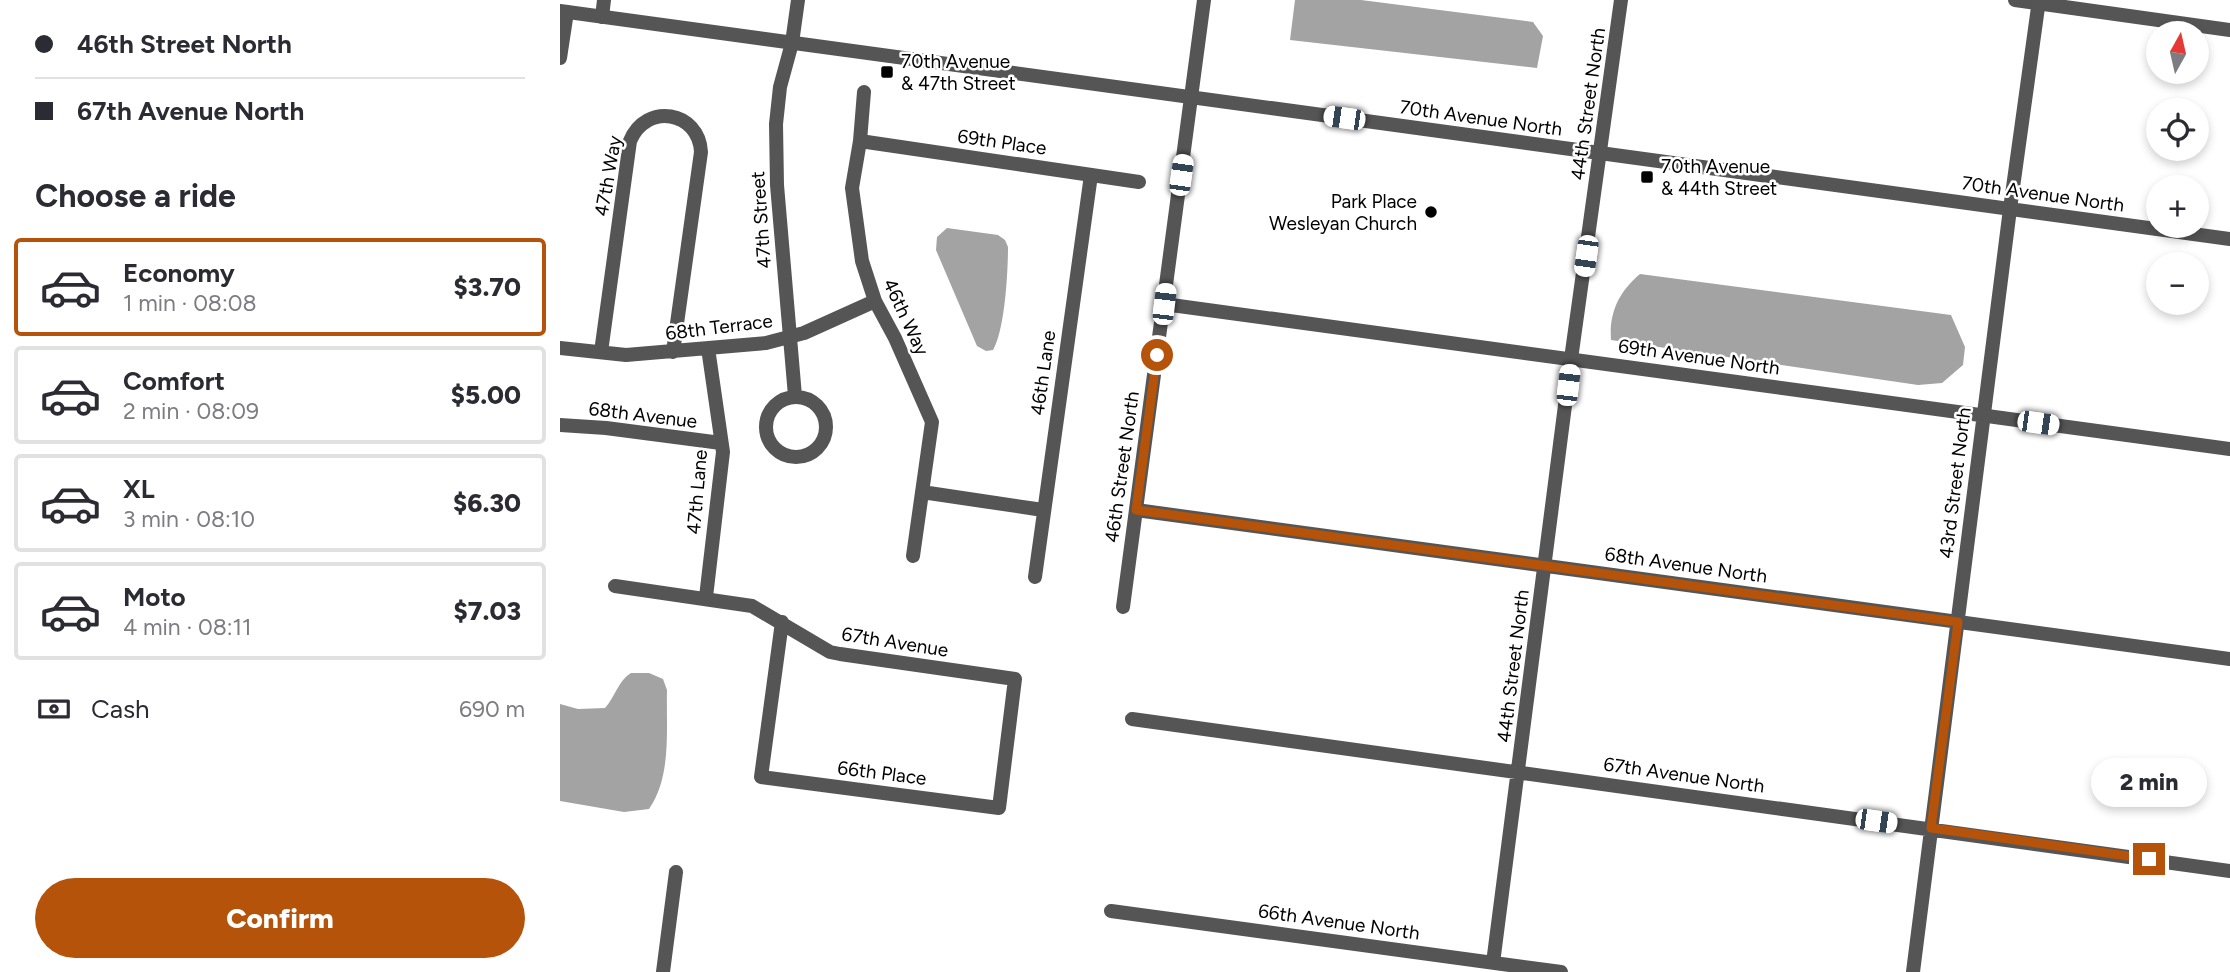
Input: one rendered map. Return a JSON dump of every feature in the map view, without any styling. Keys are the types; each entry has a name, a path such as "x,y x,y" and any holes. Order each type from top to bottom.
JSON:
{"street":[{"path":"602,17 604,0"},
{"name":"47th Street","path":"795,396 777,185 776,124 780,87 792,43 798,0"},
{"name":"46th Street North","path":"1123,607 1204,0"},
{"name":"44th Street North","path":"1493,963 1571,359 1622,0"},
{"path":"2015,0 2039,1 2230,30"},
{"name":"43rd Street North","path":"1913,972 1983,415 2039,1"},
{"path":"560,58 563,11"},
{"name":"70th Avenue North","path":"563,11 2230,239"},
{"name":"46th Way","path":"864,92 860,141 852,188 862,261 875,300 932,422 913,556"},
{"name":"47th Way","path":"601,352 630,141 634,132 649,118 670,116 690,126 700,143 701,152 673,352"},
{"name":"69th Place","path":"860,141 1139,182"},
{"name":"46th Lane","path":"1035,578 1091,175"},
{"name":"68th Terrace","path":"560,348 626,355 766,343 833,322 875,300"},
{"name":"69th Avenue North","path":"1164,304 2230,449"},
{"name":"47th Lane","path":"706,597 723,452 708,348"},
{"path":"795,396 814,402 825,419 824,439 811,454 802,457 782,454 768,440 765,430 770,411 785,398 795,396"},
{"name":"68th Avenue","path":"560,425 606,428 721,443"},
{"path":"922,492 1043,510"},
{"name":"68th Avenue North","path":"1136,510 2230,659"},
{"name":"67th Avenue","path":"615,586 706,597 752,606 830,652 1015,679 999,808"},
{"name":"66th Place","path":"782,622 761,777 999,808"},
{"name":"67th Avenue North","path":"1132,719 2230,871"},
{"path":"663,972 676,873"},
{"name":"66th Avenue North","path":"1111,911 1561,972"}],"shaded area":[{"path":"1295,0 1361,0 1533,22 1543,36 1537,68 1290,40"},
{"path":"947,228 998,235 1005,240 1008,247 1003,315 993,350 986,351 977,346 936,250 937,237"},
{"path":"1640,274 1951,315 1965,347 1963,365 1942,383 1918,385 1611,340 1612,320 1617,303 1626,288"},
{"path":"631,673 649,673 663,679 667,690 665,767 649,809 624,812 560,801 560,704 578,709 605,708 623,680"}],"place":[{"name":"70th Avenue & 47th Street","path":"887,72"},
{"name":"70th Avenue & 44th Street","path":"1647,177"},
{"name":"Park Place Wesleyan Church","path":"1431,212"}],"route":[{"path":"1157,355 1136,510 1958,622 1931,828 2149,859"}]}
